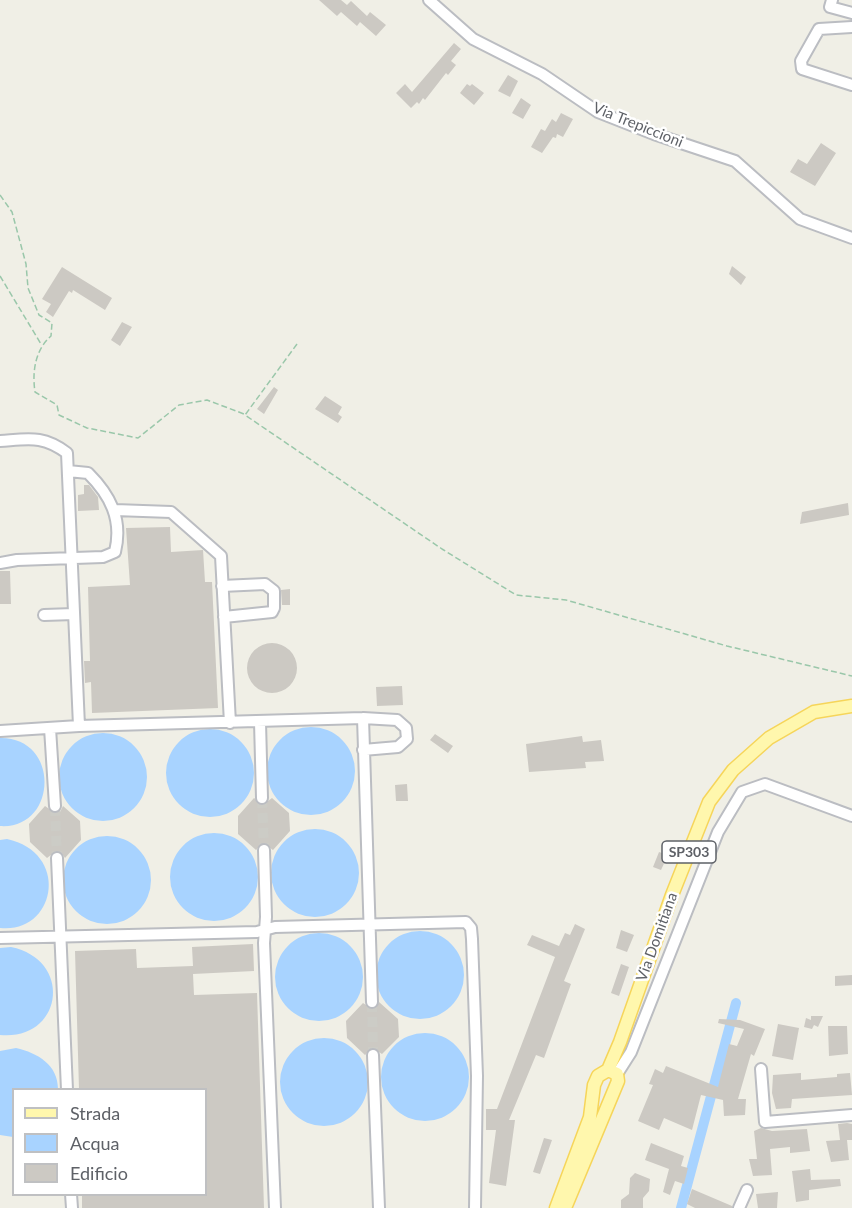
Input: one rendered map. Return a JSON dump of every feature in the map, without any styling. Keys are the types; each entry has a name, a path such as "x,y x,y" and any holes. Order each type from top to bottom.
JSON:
{"main road":[{"name":"Via Domitiana","path":"565,1208 618,1081 613,1072 709,802 733,770 769,738 814,712 852,706"},
{"name":"Via Domitiana","path":"555,1208 590,1117 594,1085 598,1076 613,1072"}],"street":[{"name":"Via Trepiccioni","path":"429,0 473,39 542,74 598,112 654,134 735,161 800,219 852,238"},
{"path":"832,0 830,7 852,13"},
{"path":"852,27 819,29 801,61 802,69 852,85"},
{"path":"0,441 40,439 52,442 67,453 79,726"},
{"path":"0,563 17,560 103,557 115,552 115,510 103,488 88,473 68,471"},
{"path":"115,510 171,512 221,556 230,723"},
{"path":"222,586 265,584 274,591 272,612 224,617"},
{"path":"44,615 74,614"},
{"path":"363,717 372,1002"},
{"path":"0,731 79,726 363,717 398,720 408,734 404,744 398,747 363,750"},
{"path":"260,722 262,798"},
{"path":"50,728 55,806"},
{"path":"613,1072 631,1052 718,832 742,792 765,784 852,816"},
{"path":"264,850 275,1208"},
{"path":"57,858 58,926 61,937 67,1088"},
{"path":"0,938 466,922 471,928 477,1076 475,1208"},
{"path":"373,1055 378,1208"},
{"path":"761,1070 765,1122 852,1115"},
{"path":"739,1208 747,1190"}],"path":[{"path":"0,195 12,212 32,297 39,315 52,323 51,336 41,344 33,377 36,393 57,405 60,415 87,428 138,438 179,405 207,400 245,415 442,549 516,595 566,600 727,646 852,676"},
{"path":"0,276 41,344"},
{"path":"245,415 297,344"}],"water":[{"path":"311,727 336,734 348,746 355,771 348,796 336,808 311,815 286,808 274,796 267,771 274,746 286,734"},
{"path":"201,729 219,729 235,736 247,748 254,764 254,782 247,798 235,810 219,817 201,817 185,810 173,798 166,782 166,764 173,748 185,736"},
{"path":"103,733 128,740 140,752 147,777 140,802 128,814 103,821 78,814 66,802 59,777 66,752 78,740"},
{"path":"0,738 20,742 34,752 42,766 45,783 42,800 33,814 19,823 0,826"},
{"path":"315,829 340,836 352,848 359,873 352,898 340,910 315,917 290,910 278,898 271,873 278,848 290,836"},
{"path":"214,833 239,840 251,852 258,877 251,902 239,914 214,921 189,914 177,902 170,877 177,852 189,840"},
{"path":"107,836 132,843 144,855 151,880 144,905 132,917 107,924 82,917 70,905 63,880 70,855 82,843"},
{"path":"7,839 27,847 41,860 48,875 48,891 44,906 34,919 19,926 0,928 0,840"},
{"path":"420,931 445,938 457,950 464,975 457,1000 445,1012 420,1019 395,1012 383,1000 376,975 383,950 395,938"},
{"path":"319,933 344,940 356,952 363,977 356,1002 344,1014 319,1021 294,1014 282,1002 275,977 282,952 294,940"},
{"path":"11,947 31,955 45,967 52,982 53,998 48,1013 37,1026 21,1033 0,1035 0,948"},
{"path":"416,1033 434,1033 450,1040 462,1052 469,1068 469,1086 462,1102 450,1114 434,1121 416,1121 400,1114 388,1102 381,1086 381,1068 388,1052 400,1040"},
{"path":"315,1038 333,1038 349,1045 361,1057 368,1073 368,1091 361,1107 349,1119 333,1126 315,1126 299,1119 287,1107 280,1091 280,1073 287,1057 299,1045"},
{"path":"16,1048 32,1053 51,1067 57,1081 58,1088 12,1088 12,1137 0,1135 0,1051"}],"building":[{"path":"319,0 341,0 347,5 351,1 367,16 370,12 386,25 376,36 360,22 357,26 341,12 337,16"},
{"path":"454,43 461,49 451,61 456,65 448,75 446,73 425,100 423,98 419,104 417,102 411,108 396,93 405,84 412,92"},
{"path":"508,75 518,81 510,97 498,91"},
{"path":"467,84 470,86 472,84 484,93 474,105 460,93"},
{"path":"521,98 531,105 523,119 512,113"},
{"path":"561,113 573,119 563,137 557,134 556,138 553,137 542,153 531,147 541,129 545,131 552,119 556,122"},
{"path":"821,143 836,153 815,186 790,172 798,159 807,164"},
{"path":"732,266 746,277 741,285 729,274"},
{"path":"62,267 112,298 105,310 73,290 72,293 69,291 53,317 46,312 51,304 42,299"},
{"path":"122,322 132,327 120,346 111,340"},
{"path":"274,387 278,390 264,414 257,409"},
{"path":"325,396 342,407 338,414 342,417 338,423 315,409"},
{"path":"84,485 89,485 98,497 99,510 78,511 78,495 84,494"},
{"path":"848,503 849,515 800,524 802,512"},
{"path":"170,527 171,552 203,550 205,582 212,582 218,708 92,713 91,682 85,683 84,661 90,661 88,587 130,585 126,528"},
{"path":"0,571 10,571 11,604 0,604"},
{"path":"290,589 290,605 282,605 281,590"},
{"path":"272,643 281,645 292,654 297,668 295,677 286,688 272,693 263,691 252,682 247,668 249,659 258,648"},
{"path":"402,686 403,705 377,706 376,687"},
{"path":"435,734 453,746 448,753 430,740"},
{"path":"582,736 583,742 601,740 604,761 585,762 586,768 529,772 526,744"},
{"path":"407,784 408,801 396,801 395,785"},
{"path":"254,798 263,805 272,798 289,813 290,831 273,850 263,843 256,850 238,834 238,816"},
{"path":"45,806 55,813 60,812 63,806 80,821 81,840 65,858 61,852 56,851 47,858 30,842 29,824"},
{"path":"659,852 668,855 661,870 653,867"},
{"path":"575,924 585,929 564,981 571,984 544,1058 536,1055 509,1120 515,1120 506,1186 489,1183 496,1130 486,1130 486,1109 497,1109 555,957 527,945 532,935 559,946 565,933 570,935"},
{"path":"621,930 634,935 627,952 616,948"},
{"path":"253,944 254,971 193,974 194,995 257,993 264,1208 82,1208 82,1196 207,1196 207,1088 79,1088 75,951 136,949 137,968 193,966 192,947"},
{"path":"621,964 629,967 619,996 611,993"},
{"path":"852,975 852,985 835,986 835,976"},
{"path":"379,1002 398,1019 399,1037 382,1054 373,1048 365,1055 347,1038 346,1021 363,1003 372,1009 376,1008"},
{"path":"811,1016 823,1016 818,1027 814,1025 812,1029 804,1027 806,1018 811,1020"},
{"path":"719,1019 740,1020 765,1029 754,1056 751,1054 738,1099 746,1099 745,1115 724,1116 723,1100 701,1095 692,1130 664,1118 659,1130 638,1121 653,1085 649,1084 655,1069 663,1073 666,1066 718,1087 729,1044 737,1046 744,1029 718,1023"},
{"path":"778,1024 799,1028 793,1060 772,1056"},
{"path":"828,1026 847,1026 848,1054 829,1056"},
{"path":"801,1073 801,1080 837,1077 837,1074 850,1073 852,1095 792,1099 791,1108 776,1109 772,1093 773,1075"},
{"path":"838,1124 852,1124 852,1140 847,1140 849,1160 831,1162 826,1141 840,1140"},
{"path":"761,1128 772,1131 807,1129 810,1151 790,1153 790,1147 770,1149 772,1175 753,1176 749,1159 757,1159 754,1131"},
{"path":"544,1138 552,1140 540,1174 533,1172"},
{"path":"651,1143 684,1156 681,1166 688,1168 684,1184 675,1181 670,1195 663,1192 669,1169 645,1160"},
{"path":"810,1169 811,1180 840,1179 841,1186 809,1190 809,1200 796,1202 792,1171"},
{"path":"635,1173 650,1179 649,1191 643,1198 643,1208 621,1208 621,1200 629,1194 630,1178"},
{"path":"692,1189 732,1206 732,1208 695,1208 687,1204"},
{"path":"778,1192 777,1208 758,1208 756,1194"}],"waterway":[{"path":"681,1208 736,1003"}],"tunnel":[{"path":"262,798 264,850"},
{"path":"55,806 57,858"},
{"path":"372,1002 373,1055"}]}
